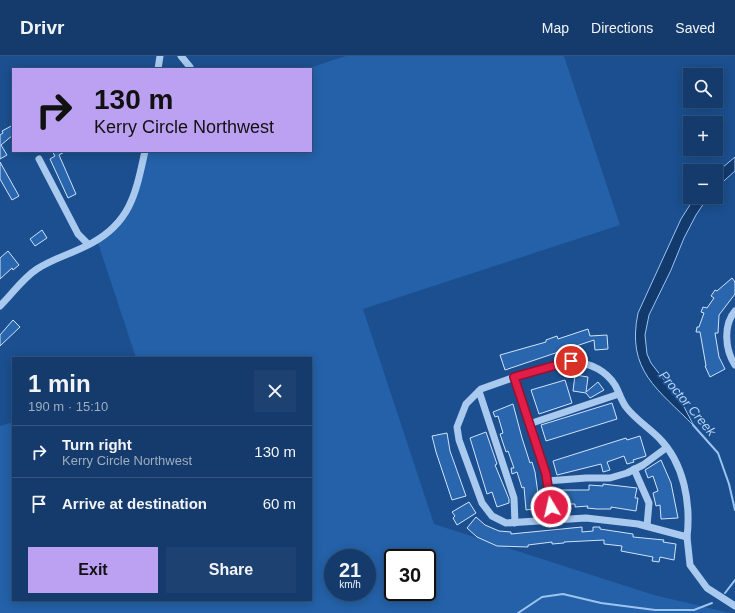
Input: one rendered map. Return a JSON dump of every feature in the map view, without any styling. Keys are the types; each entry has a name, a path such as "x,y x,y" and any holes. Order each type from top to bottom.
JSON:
{"street":[{"path":"158,68 160,56"},
{"path":"181,56 190,67"},
{"path":"0,306 35,271 54,259 88,244 106,234 119,222 136,193 145,152"},
{"path":"39,159 78,234 88,244"},
{"path":"735,311 728,324 727,348 735,365"},
{"path":"687,537 647,526 614,520 586,518 506,523 492,516 482,503 458,440 457,427 462,412 472,397 479,391 514,377 571,361 584,362 602,370 614,383 625,406 642,425 659,438 679,468 685,486 689,520 687,537 690,565 707,588 735,606"},
{"path":"514,377 547,482 553,519"},
{"path":"479,391 514,498 515,523"},
{"path":"529,424 619,394"},
{"path":"547,482 586,478 610,478 634,469 666,448"},
{"path":"634,469 649,503 647,526"}],"shaded area":[{"path":"346,56 564,56 620,225 363,309 434,524 654,595 730,613 0,613 0,426 12,422 12,601 312,601 312,357 136,357 97,240 130,205 142,152 312,152 312,68 309,68"},
{"path":"735,157 735,171 723,182 723,167"},
{"path":"691,204 703,204 684,238 671,270 649,315 645,335 647,354 651,363 682,403 694,426 668,401 648,377 641,364 637,350 635,333 638,313 681,219"}],"building":[{"path":"12,126 12,136 1,145 7,155 0,159 0,135 3,133 2,131"},
{"path":"53,152 64,152 59,155 76,194 68,198 50,159 55,156"},
{"path":"0,162 19,196 12,200 0,179"},
{"path":"42,230 47,238 35,246 30,239"},
{"path":"8,251 19,265 13,270 12,268 0,279 0,258"},
{"path":"732,278 735,282 735,294 719,315 718,333 715,333 719,357 725,369 710,377 705,366 700,332 696,332 697,327 699,327 704,313 701,312 703,307 707,308 714,298 711,296 715,290 717,291"},
{"path":"13,320 20,327 0,346 0,335"},
{"path":"588,329 590,336 607,335 608,349 595,350 594,340 505,370 500,355 546,342 546,340 557,336 558,339"},
{"path":"575,375 588,377 586,392 598,382 604,390 590,398 586,393 573,391"},
{"path":"565,380 572,403 539,414 531,390"},
{"path":"612,403 617,419 546,441 541,425"},
{"path":"513,404 530,463 532,462 535,472 540,508 526,510 524,487 522,488 517,472 512,474 511,468 514,468 508,451 506,452 500,434 503,433 498,416 495,417 493,412"},
{"path":"486,432 497,464 495,465 509,499 509,503 497,507 492,492 487,494 470,438"},
{"path":"447,433 450,451 466,496 452,500 432,436"},
{"path":"640,436 646,456 633,460 634,462 627,464 624,456 607,462 610,470 603,472 601,464 557,475 553,461 626,438 627,440"},
{"path":"661,460 671,483 678,518 661,519 660,505 656,506 653,493 658,491 653,476 648,478 645,470"},
{"path":"603,484 637,488 635,498 638,498 636,511 611,507 611,509 597,509 587,508 588,506 575,507 575,504 560,504 559,490 589,490 589,485 603,486"},
{"path":"469,502 476,513 457,525 453,518 455,516 452,512"},
{"path":"476,517 485,525 499,531 511,532 511,534 582,527 582,532 593,531 593,527 600,527 600,529 633,534 633,537 664,540 663,542 676,544 674,560 660,557 659,562 652,561 653,557 621,551 622,546 604,544 604,540 552,544 552,542 528,545 528,547 497,546 477,537 467,528"}],"waterway":[{"name":"Proctor Creek","path":"693,425 718,453 729,484 735,510"},
{"name":"Proctor Creek","path":"725,593 735,580"},
{"name":"Proctor Creek","path":"518,613 542,597 563,594 601,603 655,610 694,610 712,603"}],"route":[{"path":"551,507 546,474 514,377 571,361"}]}
